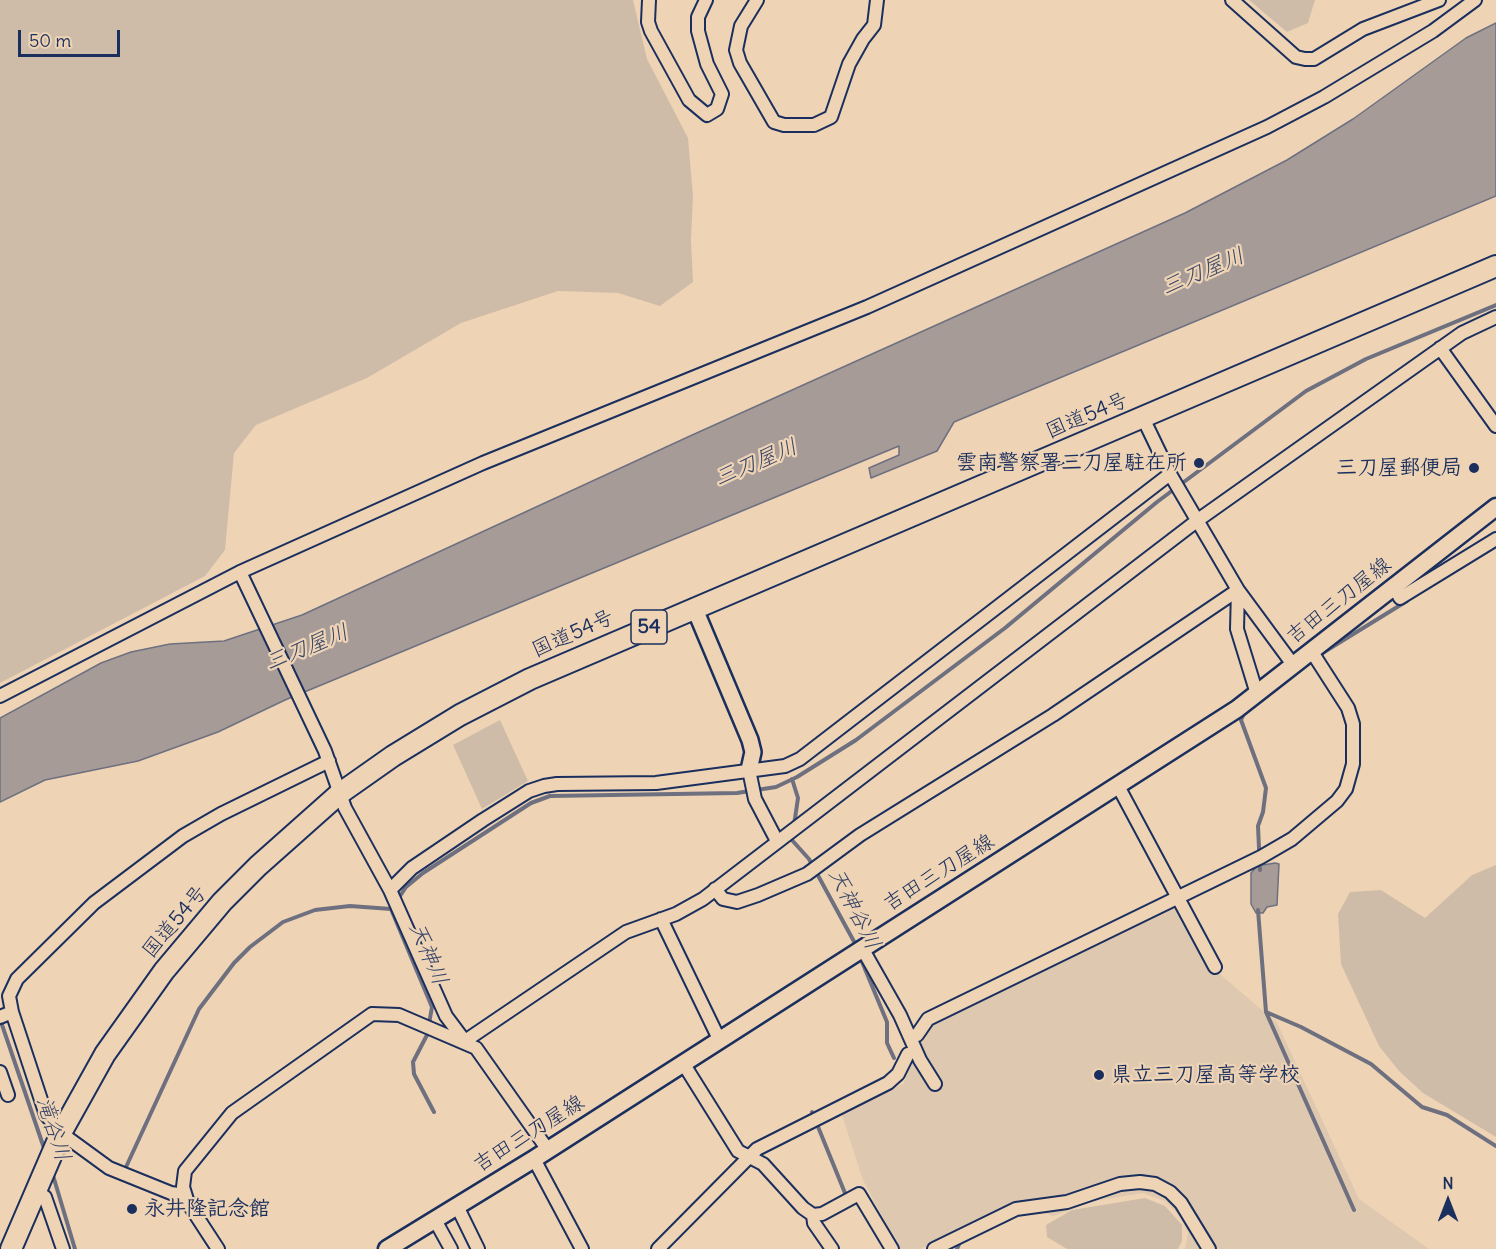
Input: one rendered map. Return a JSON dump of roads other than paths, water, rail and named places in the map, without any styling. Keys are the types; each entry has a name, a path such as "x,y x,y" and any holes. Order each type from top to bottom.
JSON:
{"highway":[{"name":"国道54号","path":"11,1249 61,1134 105,1054 132,1014 194,933 258,866 339,794 393,756 470,710 530,679 1496,266"}],"main road":[{"name":"吉田三刀屋線","path":"387,1249 541,1154 1118,786 1257,694 1496,507"}],"street":[{"path":"649,0 648,22 656,42 689,100 707,115 717,109 722,94 707,64 698,31 698,17 706,0"},
{"path":"756,0 741,26 736,50 740,63 774,122 784,125 814,125 831,117 849,64 874,25 877,0"},
{"path":"1232,0 1296,57 1305,59 1321,55 1363,29 1439,0"},
{"path":"0,696 242,575 483,463 867,307 1267,127 1324,97 1433,31 1475,0"},
{"path":"465,1041 626,932 688,908 716,889 1198,520 1462,333 1496,317"},
{"path":"1440,348 1496,426"},
{"path":"1143,418 1171,476 1238,590 1294,666"},
{"path":"390,890 412,868 529,791 557,784 656,783 785,766 801,759 1171,476"},
{"path":"1394,587 1401,598 1496,539"},
{"path":"242,575 327,756 339,794 390,890 446,1016 465,1041"},
{"path":"1238,590 1237,629 1257,694"},
{"path":"716,889 723,899 737,902 758,896 807,874 860,835 1053,715 1238,590"},
{"path":"694,607 750,741 753,752 749,770 755,799 777,841"},
{"path":"917,1035 928,1019 1292,839 1337,801 1346,789 1353,764 1353,724 1348,708 1312,652"},
{"path":"184,1195 171,1193 109,1168 61,1134 46,1115 6,1014 9,996 17,979 94,903 183,836 327,756"},
{"path":"1118,786 1215,967"},
{"path":"661,919 719,1039"},
{"path":"862,948 935,1084"},
{"path":"218,1249 192,1212 184,1195 185,1171 232,1113 365,1017 381,1013 399,1015 465,1041 476,1048 496,1074 541,1154 582,1249"},
{"path":"658,1249 749,1156 766,1144 888,1083 898,1074 908,1054"},
{"path":"683,1063 738,1151 763,1164 803,1208 813,1215 822,1214 859,1194 892,1249"},
{"path":"0,1072 8,1095"},
{"path":"934,1249 1016,1209 1067,1202 1120,1184 1140,1182 1155,1184 1170,1192 1181,1203 1209,1249"},
{"path":"36,1191 45,1197 63,1249"},
{"path":"457,1206 478,1249"},
{"path":"813,1215 814,1223 832,1249"},
{"path":"435,1220 452,1249"}],"water":[{"name":"三刀屋川","path":"1496,23 1496,196 954,422 937,451 871,478 869,468 899,455 899,446 285,700 218,732 138,761 45,780 0,802 0,718 101,663 131,652 170,644 224,641 302,615 690,436 1185,213 1287,160 1353,119 1466,38"},
{"path":"1279,864 1277,905 1267,907 1263,913 1256,913 1251,904 1251,873 1257,866"}],"waterway":[{"path":"398,899 406,887 423,873 531,803 550,796 737,793 776,787 797,777 856,740 1005,628 1157,502 1306,391 1366,359 1496,305"},
{"path":"1316,657 1407,601"},
{"path":"1269,694 1285,682"},
{"path":"1244,713 1241,720 1266,788 1263,812 1258,826 1260,870"},
{"name":"天神谷川","path":"792,779 798,798 794,825"},
{"name":"天神谷川","path":"792,836 791,839 809,859 857,947"},
{"path":"126,1167 199,1009 234,963 250,947 283,922 315,910 350,906 391,909"},
{"name":"天神川","path":"391,909 432,1007 427,1035 413,1062 414,1074 434,1112"},
{"path":"1258,910 1266,1012 1354,1210"},
{"name":"天神谷川","path":"860,957 887,1022 887,1043 894,1058"},
{"path":"1266,1012 1301,1027 1371,1064 1422,1107 1447,1115 1496,1146"},
{"name":"滝谷川","path":"0,1019 45,1151"},
{"name":"天神谷川","path":"812,1112 847,1198"},
{"name":"滝谷川","path":"52,1172 75,1249"},
{"name":"天神谷川","path":"957,1249 960,1242"}],"place":[{"name":"雲南警察署三刀屋駐在所","path":"1199,463"},
{"name":"三刀屋郵便局","path":"1474,468"},
{"name":"県立三刀屋高等学校","path":"1099,1075"},
{"name":"永井隆記念館","path":"132,1209"}]}
